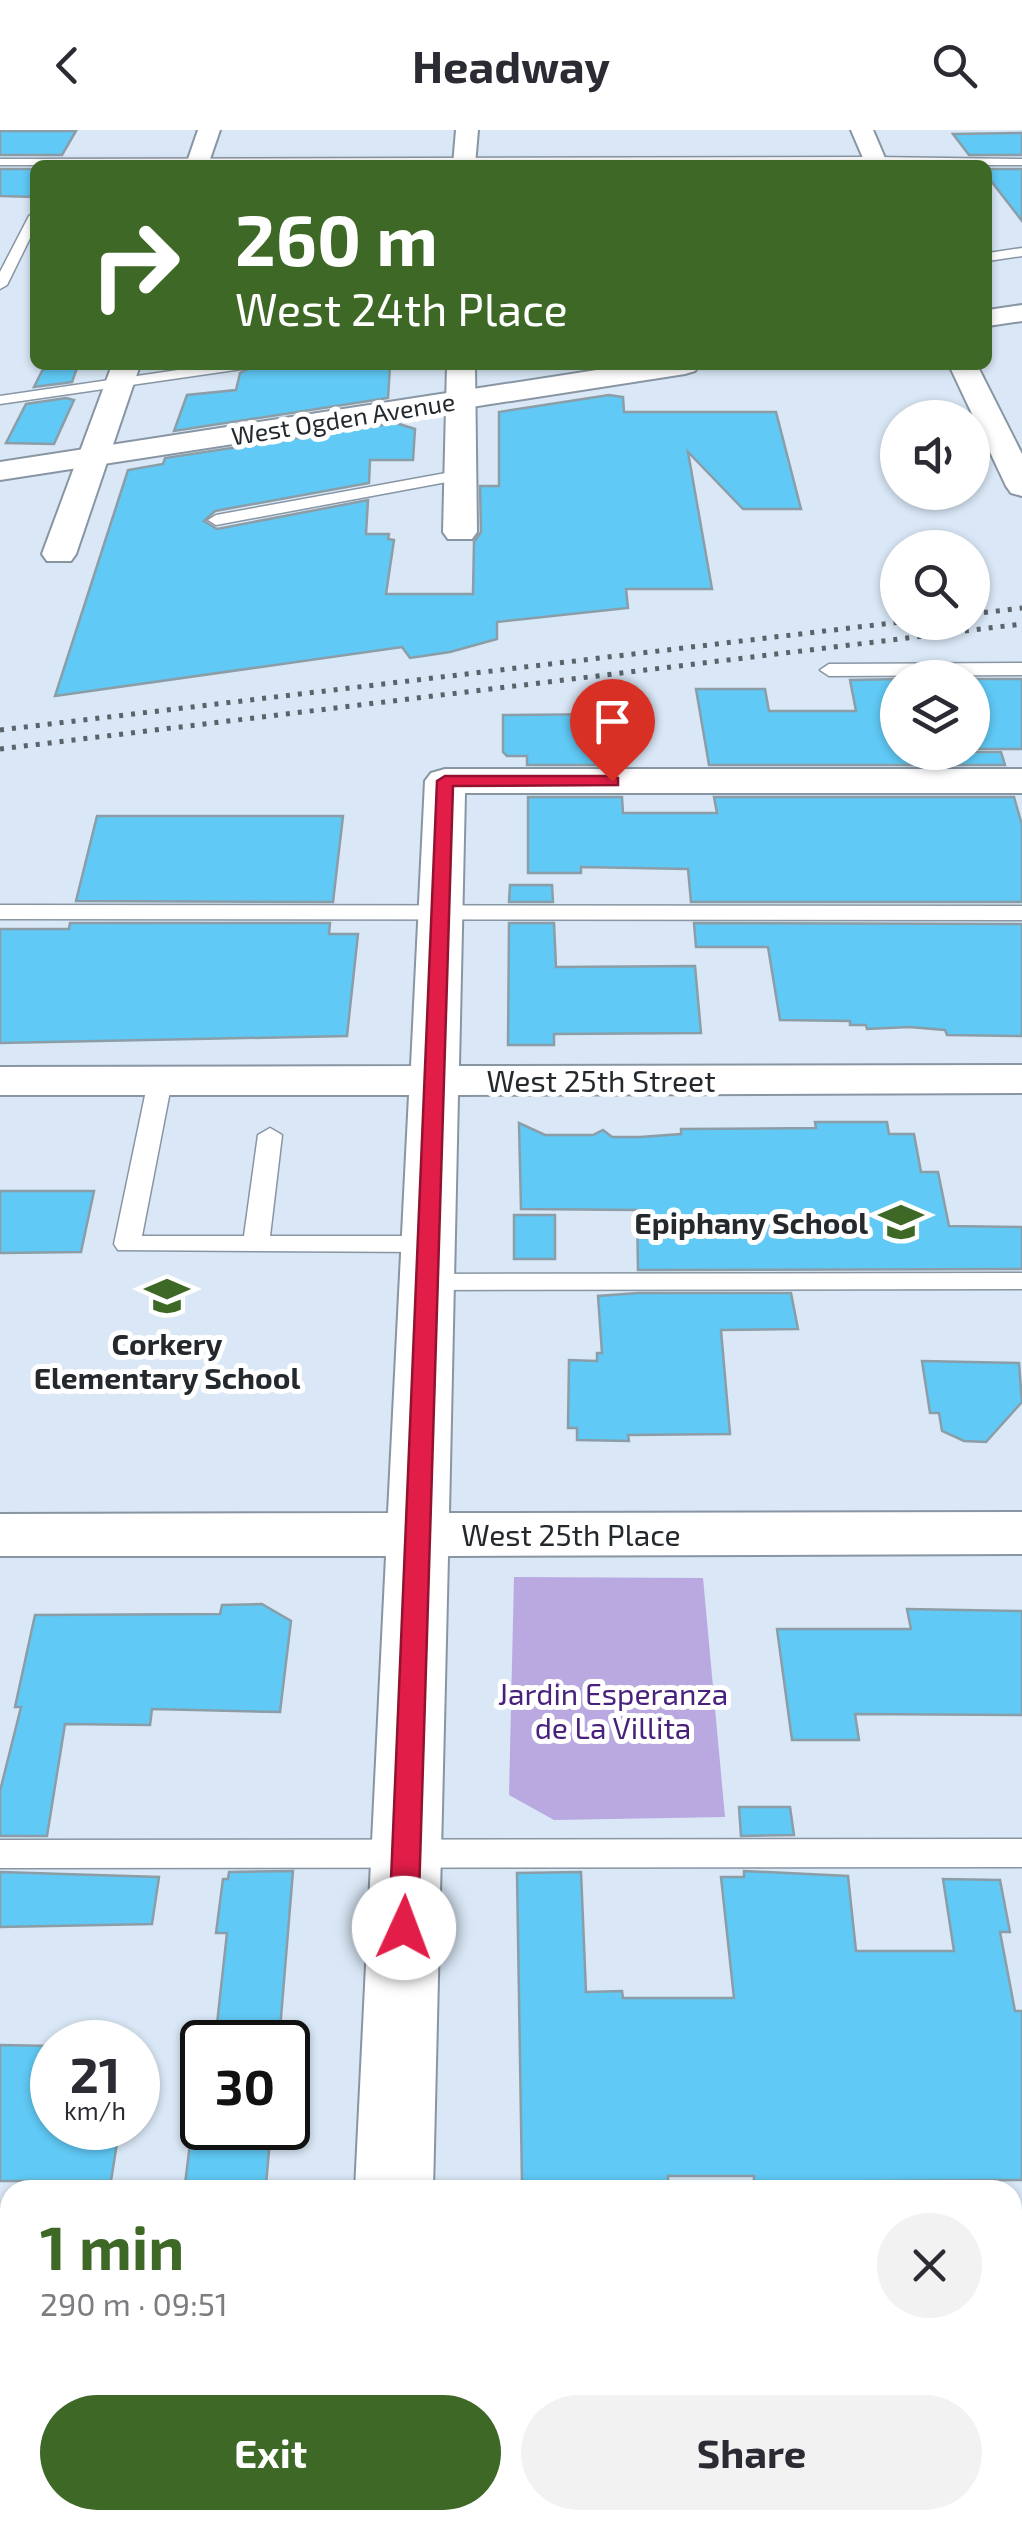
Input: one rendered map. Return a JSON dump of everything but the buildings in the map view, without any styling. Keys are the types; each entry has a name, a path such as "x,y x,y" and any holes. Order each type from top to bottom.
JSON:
{"street":[{"path":"199,160 209,130"},
{"path":"464,160 467,130"},
{"path":"862,130 875,160"},
{"path":"992,317 1022,313"},
{"path":"460,532 461,370"},
{"name":"West Ogden Avenue","path":"0,470 653,370"},
{"path":"966,370 1022,486"},
{"path":"59,554 124,374"},
{"path":"394,2180 445,781 1022,781"},
{"name":"West 25th Street","path":"0,1081 1022,1079"},
{"name":"West 25th Place","path":"0,1535 1022,1533"}],"lane":[{"path":"0,162 30,163"},
{"path":"992,162 1022,162"},
{"path":"0,285 30,226"},
{"path":"992,256 1022,252"},
{"path":"0,400 124,374 176,370"},
{"path":"216,520 458,476"},
{"path":"829,670 1022,668"},
{"path":"0,912 1022,914"},
{"path":"160,1080 127,1244 256,1244 427,1263 1022,1281"},
{"path":"256,1244 270,1134"},
{"path":"0,1854 1022,1853"}],"green space":[{"name":"Jardin Esperanza de La Villita","path":"514,1577 703,1578 725,1817 554,1820 509,1795"}],"railway":[{"path":"990,612 1022,608"},
{"path":"0,730 880,624"},
{"path":"0,749 1022,624"}],"place":[{"name":"Epiphany School","path":"901,1222"},
{"name":"Corkery Elementary School","path":"167,1296"}],"route":[{"path":"404,1928 445,781 612,781"}]}
